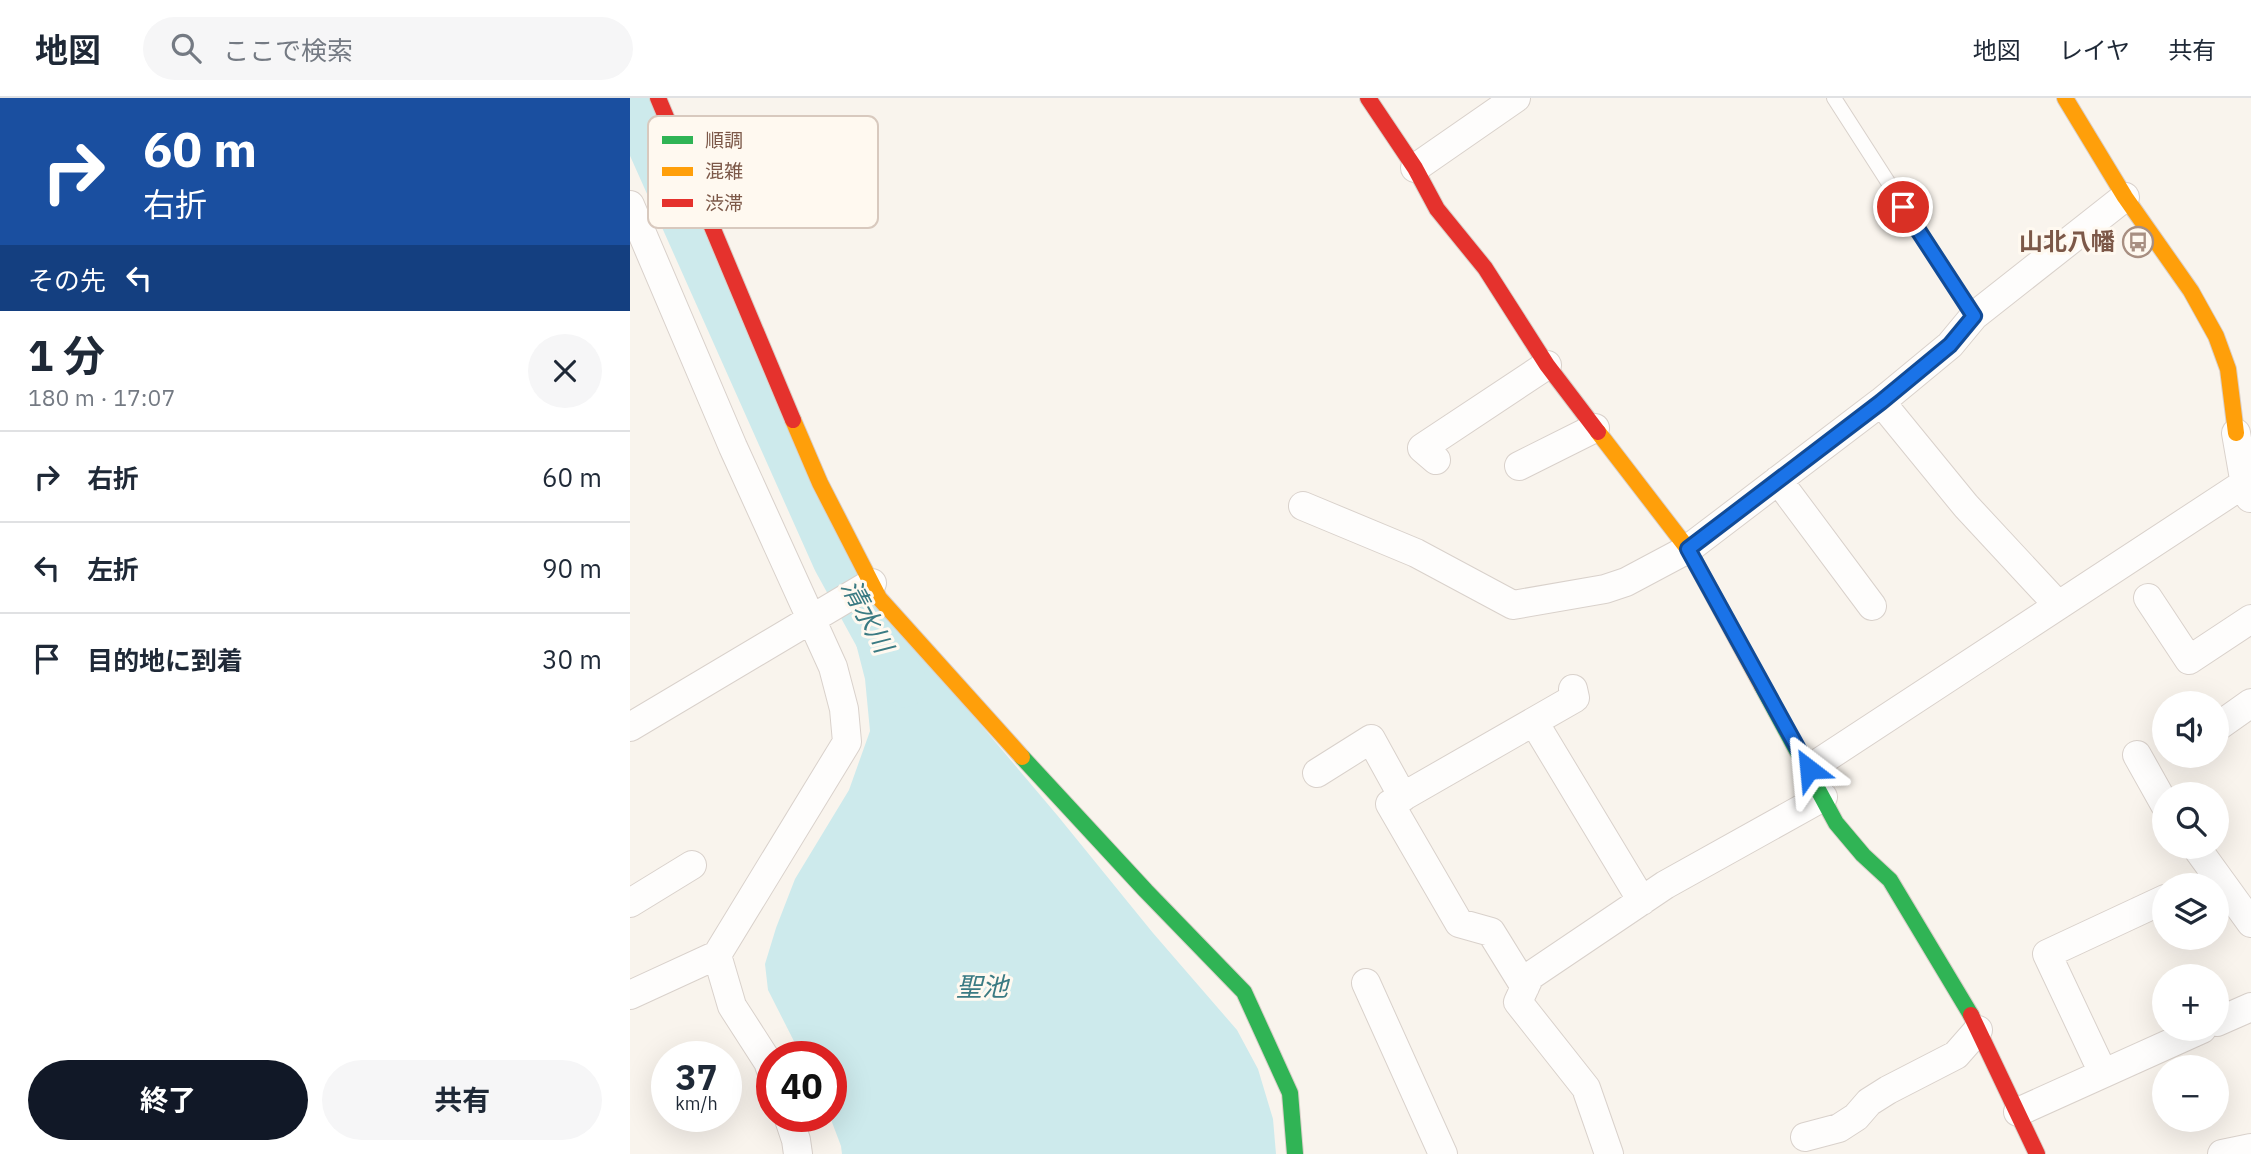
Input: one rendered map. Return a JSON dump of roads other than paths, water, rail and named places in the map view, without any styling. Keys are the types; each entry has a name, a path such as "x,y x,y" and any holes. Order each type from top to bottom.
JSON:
{"street":[{"path":"658,98 666,116"},
{"path":"1368,98 1415,168 1437,209 1485,268 1547,365 1688,549 1836,823 1863,855 1890,880 1964,1001 2037,1154"},
{"path":"1415,168 1516,98"},
{"path":"1809,769 2058,605 2248,492 2236,433 2228,369 2216,336 2191,290 2125,197 2065,98"},
{"path":"1303,506 1416,553 1513,605 1626,582 1688,549 1881,402 1950,345 1974,316 2125,197"},
{"path":"630,205 733,447 833,667 844,709 847,742 717,955 630,995"},
{"path":"713,228 820,483 879,598 958,688 1146,891 1244,992 1290,1093 1295,1154"},
{"path":"1436,460 1422,448 1547,365"},
{"path":"1881,402 1966,506 2058,605"},
{"path":"1519,466 1595,428"},
{"path":"1778,480 1872,606"},
{"path":"630,727 872,583"},
{"path":"2148,598 2189,660 2251,619"},
{"path":"1525,987 1491,932 1459,923 1390,804 1575,698 1573,689"},
{"path":"2229,719 2251,703"},
{"path":"1534,722 1592,795 1642,901"},
{"path":"1317,773 1371,739 1403,797"},
{"path":"2137,755 2152,800"},
{"path":"1609,1154 1586,1088 1518,1002 1530,976 1665,885 1823,797"},
{"path":"630,903 692,865"},
{"path":"2229,898 2248,912"},
{"path":"2103,1073 2047,954 2152,906"},
{"path":"717,955 733,1006 756,1043"},
{"path":"1366,983 1443,1154"},
{"path":"2229,1017 2251,1007"},
{"path":"1805,1136 1839,1128 1856,1117 1869,1102 1888,1090 1956,1055 1978,1030"},
{"path":"2018,1112 2175,1041"},
{"path":"793,1132 798,1154"},
{"path":"2222,1154 2251,1149"}],"lane":[{"path":"1834,98 1974,316"}],"water":[{"name":"聖池","path":"890,617 1237,1030 1258,1069 1273,1119 1276,1154 842,1154 836,1132 847,1132 847,1041 794,1041 768,990 765,964 795,879 849,790 870,731 865,679 855,640"}],"waterway":[{"name":"清水川","path":"630,98 648,138"},
{"name":"清水川","path":"688,228 836,560 904,684"}],"place":[{"name":"山北八幡","path":"2138,242"}]}
